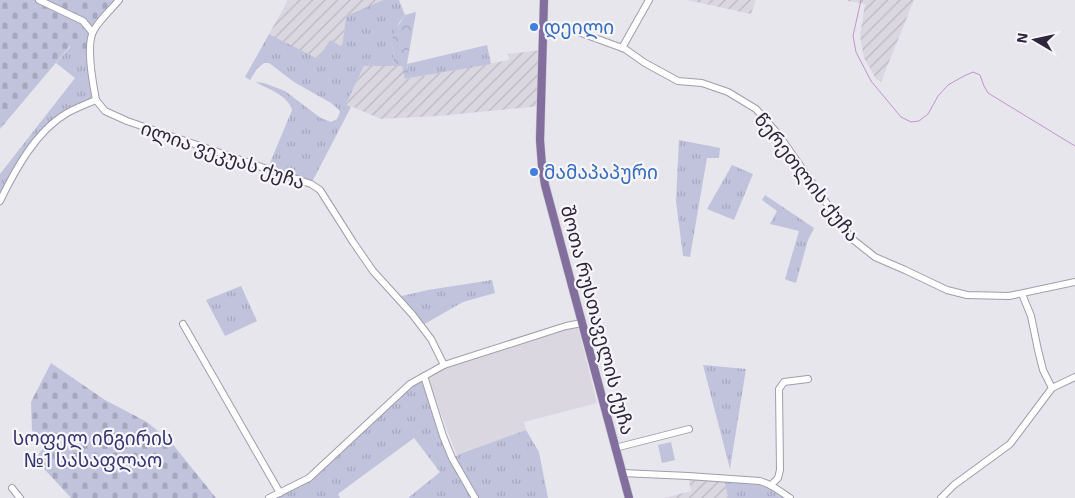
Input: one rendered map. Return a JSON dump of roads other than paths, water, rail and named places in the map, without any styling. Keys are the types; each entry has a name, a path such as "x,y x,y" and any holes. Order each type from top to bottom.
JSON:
{"main road":[{"name":"შოთა რუსთაველის ქუჩა","path":"544,0 540,140 542,166 547,192 629,498"}],"street":[{"path":"39,0 83,21 92,32"},
{"path":"0,201 15,172 49,126 68,113 96,100 91,71 90,46 92,32 119,0"},
{"path":"622,48 649,0"},
{"name":"წერეთლის ქუჩა","path":"543,27 573,30 622,48 678,81 702,84 728,92 756,109 778,134 851,238 875,257 947,290 967,295 1009,296 1075,282"},
{"name":"ილია ვეკუას ქუჩა","path":"96,100 105,111 127,121 311,184 320,190 352,242 373,271 412,314 431,339 444,365"},
{"path":"1022,294 1031,316 1043,370 1052,388"},
{"path":"268,498 309,478 410,384 424,376 444,365 566,326 582,323"},
{"path":"182,324 280,493"},
{"path":"424,376 452,458 475,498"},
{"path":"941,498 954,485 1010,444 1052,388 1075,377"},
{"path":"771,485 778,478 780,470 779,389 784,382 808,379"},
{"path":"615,448 690,429"},
{"path":"622,473 751,480 767,483 790,498"},
{"path":"12,488 20,498"}],"waterway":[{"path":"861,0 853,36 856,52 871,81 901,117 911,122 919,121 928,114 938,96 948,85 973,72 980,75 988,93 1075,146"}],"place":[{"name":"დეილი","path":"534,27"},
{"name":"მამაპაპური","path":"534,172"}],"park label":[{"name":"სოფელ ინგირის №1 სასაფლაო","path":"93,449"}]}
